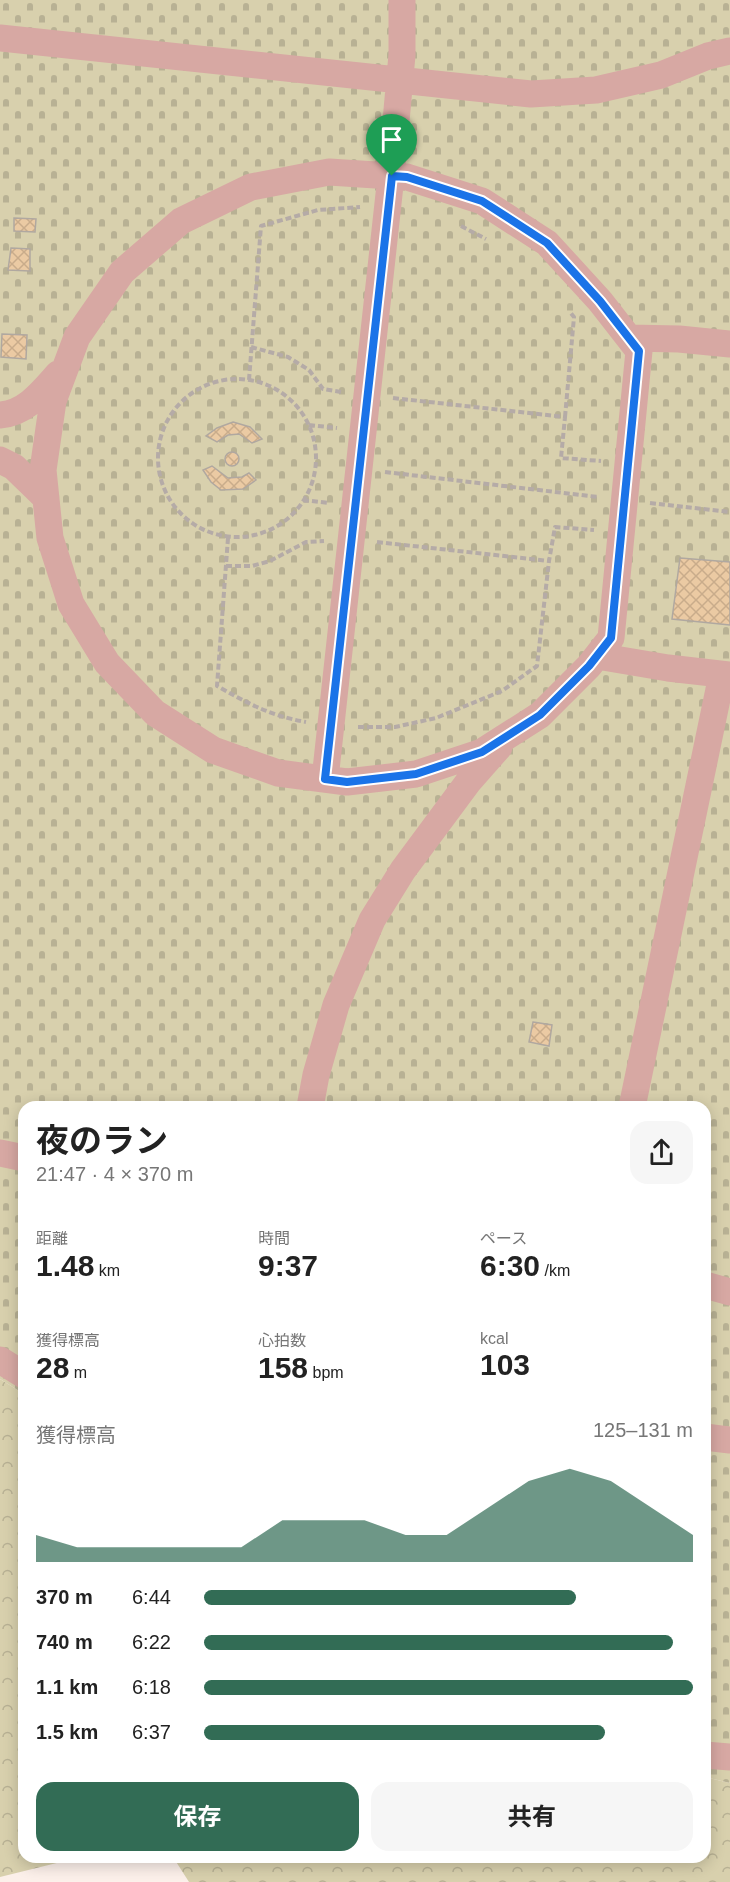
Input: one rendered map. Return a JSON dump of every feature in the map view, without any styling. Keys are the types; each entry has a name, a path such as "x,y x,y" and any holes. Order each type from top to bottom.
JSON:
{"lane":[{"path":"325,779 392,176 402,55 402,0"},
{"path":"0,38 531,94 596,90 662,75 708,56 730,51"},
{"path":"328,172 392,176 407,177 482,201 547,243 600,301 639,351 611,638 589,666 540,715 482,752 416,774 347,782 278,773 213,750 155,712 107,663 71,604 50,538 43,470 52,401 77,337 122,272 181,221 252,187 328,172"},
{"path":"629,338 679,339 730,344"},
{"path":"0,416 10,415 33,401 66,365"},
{"path":"0,460 14,467 46,498"},
{"path":"597,656 726,675 633,1101"},
{"path":"311,1101 316,1075 336,1005 372,920 403,870 469,781 513,732"},
{"path":"0,1153 18,1157"},
{"path":"711,1287 730,1292"},
{"path":"0,1360 18,1371"},
{"path":"711,1438 730,1440"},
{"path":"711,1755 730,1757"}],"path":[{"path":"252,347 288,357 309,370 323,389 565,417 561,458 628,464"},
{"path":"242,379 266,384 288,397 299,409 314,438 316,463 311,487 299,509 280,525 255,536 228,538 201,530 179,514 164,492 157,465 159,438 171,413 190,394 215,382 242,379"},
{"path":"359,469 730,512"},
{"path":"353,727 395,727 436,718 502,691 537,666 555,527 622,532"},
{"path":"228,538 217,686 279,717 308,722"},
{"path":"226,566 252,566 270,561 306,542 352,539 549,561"}],"green space":[{"path":"0,0 730,0 730,1783 711,1778 711,1101 18,1101 18,1390 0,1379"},
{"path":"0,1379 18,1390 18,1863 57,1863 0,1877"},
{"path":"711,1778 730,1783 730,1882 189,1882 177,1863 711,1863"}],"building":[{"path":"14,218 36,219 35,232 14,231"},
{"path":"11,248 30,249 30,271 8,270"},
{"path":"2,334 27,335 26,359 1,357"},
{"path":"233,422 250,427 262,439 252,443 239,434 228,435 217,442 206,436 217,428"},
{"path":"229,452 235,452 239,459 235,466 229,466 225,462 225,456"},
{"path":"212,466 228,478 242,477 249,473 256,480 243,489 221,490 211,482 203,470"},
{"path":"680,558 730,562 730,625 672,619"},
{"path":"533,1022 552,1025 549,1046 529,1042"}],"route":[{"path":"392,176 407,177 482,201 547,243 600,301 639,351 611,638 589,666 540,715 482,752 416,774 347,782 325,779 392,176"}]}
